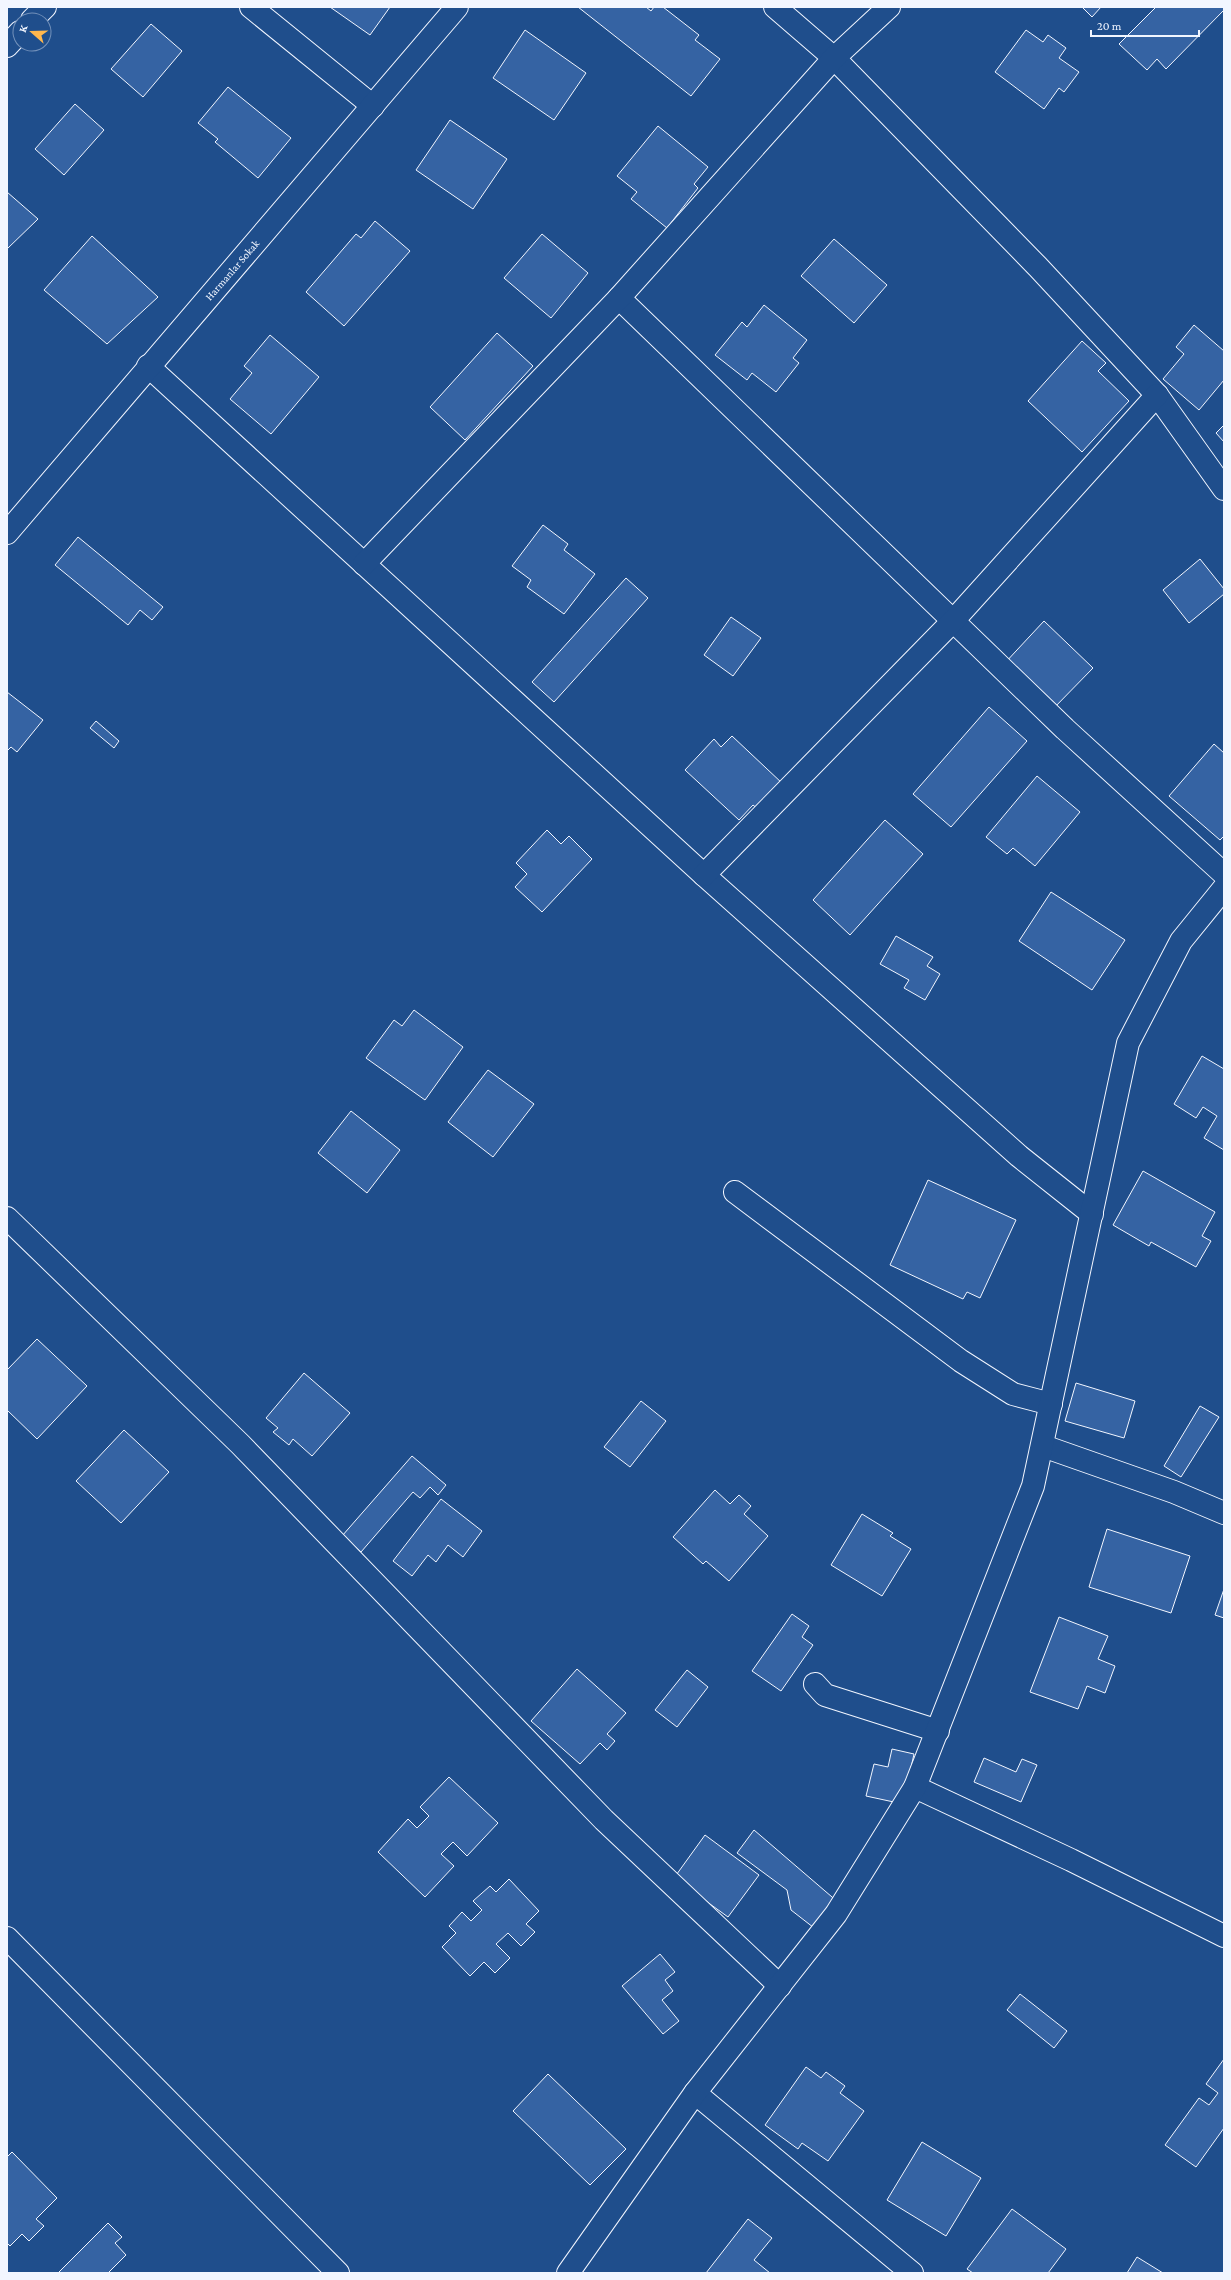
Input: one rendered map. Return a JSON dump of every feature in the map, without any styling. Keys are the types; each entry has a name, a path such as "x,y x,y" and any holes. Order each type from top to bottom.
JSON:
{"street":[{"path":"251,7 373,106"},
{"name":"Harmanlar Sokak","path":"7,532 457,7"},
{"path":"775,7 834,58 1038,267 1157,395 1224,489"},
{"path":"364,564 619,298 834,58 889,7"},
{"path":"619,298 1065,729 1224,874"},
{"path":"148,366 704,875 1019,1156 1092,1214"},
{"path":"704,875 953,621 1157,395"},
{"path":"568,2273 695,2093 836,1914 915,1787 1033,1486 1043,1446 1128,1043 1181,941 1224,888"},
{"path":"735,1192 961,1361 1013,1394 1051,1404"},
{"path":"7,1218 240,1444 604,1820 780,1986"},
{"path":"1043,1446 1174,1492 1224,1513"},
{"path":"815,1684 825,1694 938,1730"},
{"path":"915,1787 1071,1860 1224,1936"},
{"path":"7,1938 338,2273"},
{"path":"695,2093 912,2273"}],"building":[{"path":"330,7 390,7 370,35"},
{"path":"578,7 646,7 651,11 654,7 663,7 699,35 695,40 720,59 691,96"},
{"path":"1082,7 1101,7 1092,17"},
{"path":"1156,7 1224,7 1224,10 1166,69 1157,59 1147,70 1119,44"},
{"path":"151,24 182,51 143,97 111,69"},
{"path":"525,30 586,73 554,120 493,78"},
{"path":"1026,30 1043,42 1048,35 1066,48 1059,58 1079,72 1064,92 1059,88 1044,109 995,72"},
{"path":"228,87 291,138 258,178 215,142 218,139 198,123"},
{"path":"75,104 104,130 64,175 35,149"},
{"path":"450,120 507,159 473,209 416,170"},
{"path":"658,126 708,167 694,184 698,188 667,228 631,199 637,192 617,176"},
{"path":"7,192 38,219 7,249"},
{"path":"375,221 410,251 344,326 306,292 356,234 361,238"},
{"path":"542,234 588,273 551,318 504,278"},
{"path":"92,236 158,297 107,344 44,290"},
{"path":"834,239 887,285 854,323 801,276"},
{"path":"764,305 807,340 793,358 799,363 776,392 752,373 747,380 715,355 742,322 747,327"},
{"path":"1194,325 1224,351 1224,380 1199,410 1163,379 1184,354 1176,347"},
{"path":"497,333 533,366 465,440 430,407"},
{"path":"270,335 319,377 271,434 230,399 252,373 244,366"},
{"path":"1082,341 1106,363 1098,371 1129,401 1082,452 1028,401"},
{"path":"1224,425 1224,442 1216,433"},
{"path":"543,525 568,544 564,550 595,574 564,614 527,587 531,580 512,566"},
{"path":"78,537 163,607 152,620 140,610 128,625 55,565"},
{"path":"1200,559 1224,589 1224,594 1189,623 1163,590"},
{"path":"626,578 648,598 554,702 532,682"},
{"path":"731,617 761,638 733,676 704,655"},
{"path":"1044,621 1093,668 1051,711 1003,665"},
{"path":"7,692 43,720 17,752 11,747 7,751"},
{"path":"989,707 1027,741 951,827 913,794"},
{"path":"96,721 119,741 114,748 90,728"},
{"path":"732,736 783,784 759,810 753,805 739,820 685,770 714,739 721,747"},
{"path":"1214,744 1224,753 1224,836 1220,840 1169,796"},
{"path":"1037,776 1080,812 1035,866 1013,848 1007,854 986,837"},
{"path":"885,820 923,854 850,935 813,900"},
{"path":"547,830 561,844 569,836 592,859 542,912 515,887 527,874 516,863"},
{"path":"1051,892 1125,940 1092,990 1019,941"},
{"path":"896,936 933,957 927,966 940,974 925,1000 904,988 909,980 880,964"},
{"path":"414,1010 463,1047 425,1100 366,1058 394,1020 402,1026"},
{"path":"1202,1056 1224,1069 1224,1150 1204,1138 1217,1116 1203,1107 1196,1118 1174,1104"},
{"path":"488,1070 534,1104 493,1157 448,1122"},
{"path":"351,1111 400,1150 367,1193 318,1153"},
{"path":"1143,1171 1215,1212 1202,1236 1211,1241 1196,1267 1151,1242 1149,1246 1113,1225"},
{"path":"928,1180 1016,1220 980,1298 967,1292 963,1299 890,1265"},
{"path":"37,1339 87,1386 37,1439 7,1410 7,1370"},
{"path":"304,1373 350,1413 312,1456 293,1439 289,1445 273,1432 278,1428 266,1418"},
{"path":"1076,1383 1135,1401 1124,1438 1065,1421"},
{"path":"641,1401 666,1421 630,1467 604,1447"},
{"path":"1200,1406 1219,1417 1181,1477 1164,1466"},
{"path":"124,1430 169,1472 121,1523 76,1481"},
{"path":"412,1456 446,1485 438,1495 430,1487 420,1498 413,1492 361,1552 342,1536"},
{"path":"715,1490 730,1504 739,1495 751,1506 744,1514 768,1536 729,1581 706,1561 703,1564 673,1537"},
{"path":"441,1499 482,1531 463,1557 448,1545 436,1562 428,1555 412,1576 393,1561"},
{"path":"862,1514 893,1533 890,1536 911,1549 882,1596 831,1565"},
{"path":"1107,1529 1190,1556 1171,1613 1089,1587"},
{"path":"1224,1589 1224,1618 1215,1615"},
{"path":"792,1614 809,1626 802,1637 813,1645 781,1691 752,1671"},
{"path":"1059,1617 1108,1636 1098,1659 1115,1666 1105,1693 1087,1686 1078,1709 1030,1692"},
{"path":"577,1669 626,1713 607,1734 615,1741 607,1750 600,1743 580,1764 531,1721"},
{"path":"687,1670 708,1687 677,1727 655,1710"},
{"path":"892,1749 914,1754 903,1804 866,1796 874,1764 888,1767"},
{"path":"984,1758 1016,1772 1022,1759 1037,1765 1021,1802 974,1782"},
{"path":"449,1777 498,1823 467,1856 453,1842 441,1854 454,1866 425,1897 378,1852 408,1819 417,1828 429,1816 420,1807"},
{"path":"754,1830 839,1903 818,1931 791,1910 787,1890 737,1853"},
{"path":"705,1835 759,1875 728,1917 674,1878"},
{"path":"509,1879 539,1911 526,1924 535,1932 521,1946 508,1933 496,1944 510,1958 495,1973 484,1962 470,1976 442,1947 456,1933 449,1926 462,1912 471,1921 482,1910 473,1901 490,1886 496,1892"},
{"path":"660,1954 675,1972 665,1980 673,1991 662,2000 679,2021 663,2034 622,1986"},
{"path":"1020,1994 1067,2031 1054,2048 1007,2010"},
{"path":"1224,2059 1224,2128 1196,2167 1165,2145 1199,2098 1209,2105 1218,2093 1206,2084"},
{"path":"806,2067 821,2078 826,2072 845,2086 840,2093 864,2111 828,2161 802,2143 798,2149 765,2125"},
{"path":"548,2074 626,2149 590,2185 513,2111"},
{"path":"922,2142 981,2178 946,2236 887,2200"},
{"path":"12,2152 57,2198 36,2219 44,2226 29,2241 22,2234 10,2246 7,2243 7,2157"},
{"path":"1012,2209 1066,2249 1048,2273 973,2273 967,2269"},
{"path":"748,2219 772,2238 754,2260 770,2273 706,2273"},
{"path":"108,2223 122,2237 115,2243 126,2255 108,2273 58,2273"},
{"path":"1137,2257 1163,2273 1127,2273"}]}
